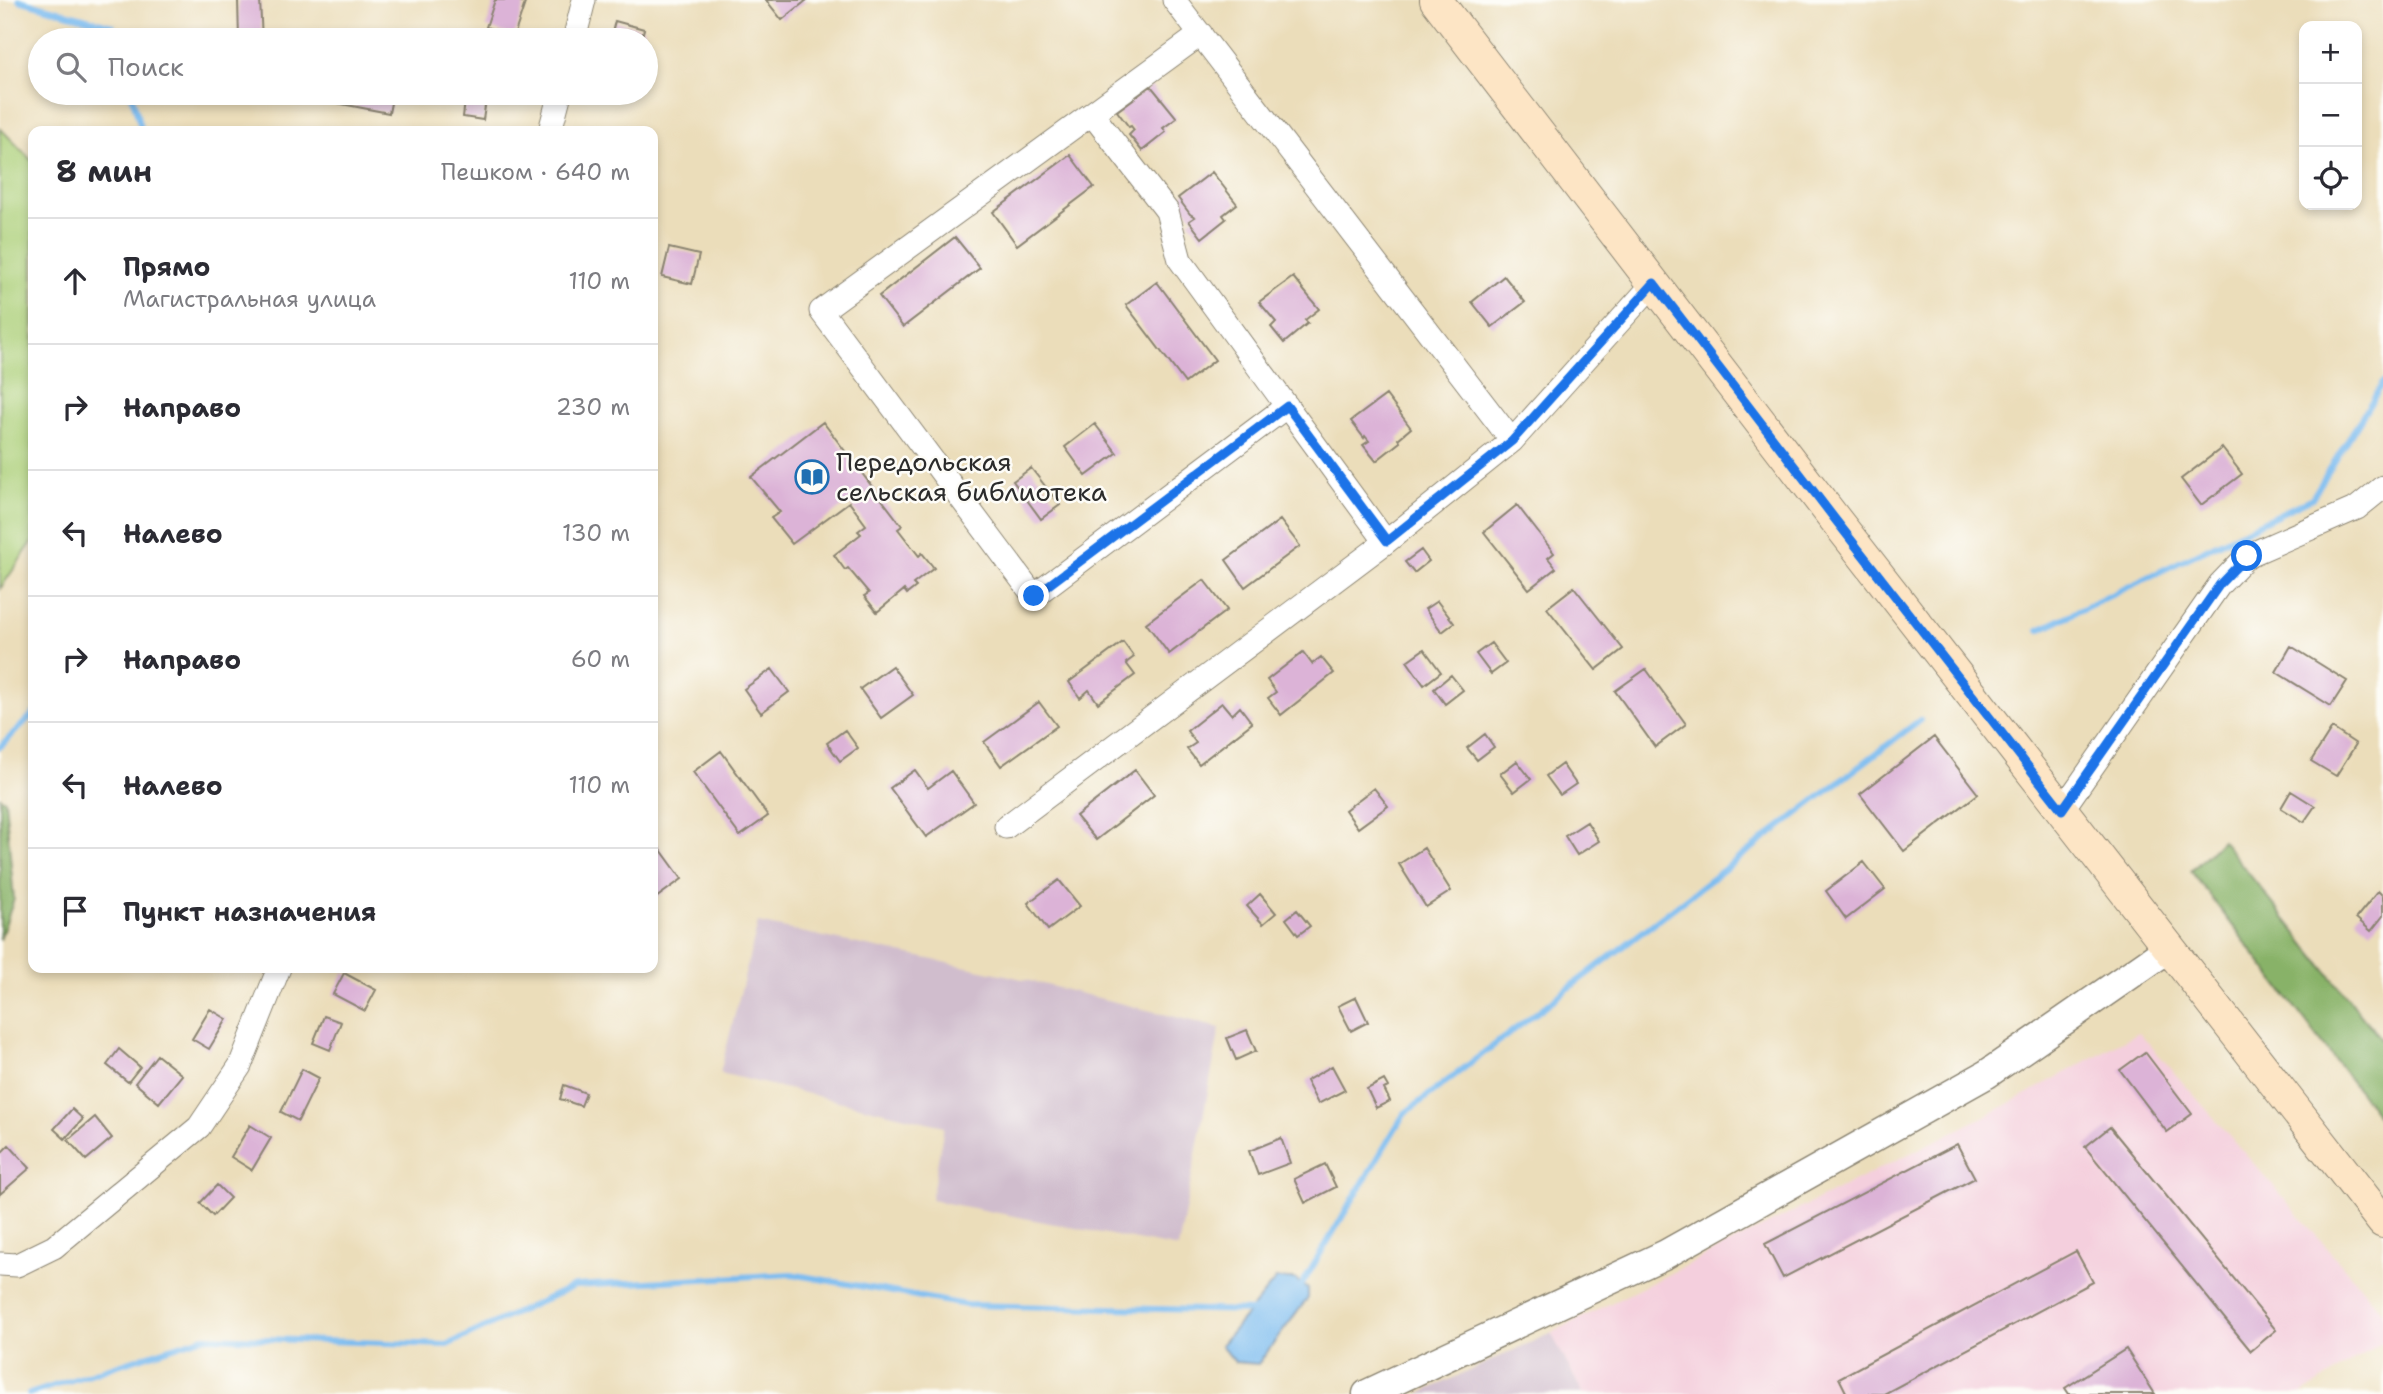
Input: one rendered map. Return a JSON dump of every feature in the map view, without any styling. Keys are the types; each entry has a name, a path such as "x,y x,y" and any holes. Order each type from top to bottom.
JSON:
{"main road":[{"path":"1436,0 1834,518 2383,1222"}],"street":[{"path":"577,28 584,0"},
{"path":"1174,0 1512,441"},
{"path":"1201,34 821,310 1034,596 1287,406"},
{"path":"551,126 557,105"},
{"path":"1092,114 1167,211 1180,260 1387,541"},
{"path":"1006,827 1387,541 1512,441 1654,283"},
{"path":"2062,810 2220,584 2247,556 2357,508 2383,487"},
{"path":"1367,1394 1678,1248 1987,1074 2169,948"},
{"path":"0,1264 17,1265 54,1247 199,1127 240,1066 277,973"}],"shaded area":[{"path":"758,923 1010,976 1220,1028 1178,1248 931,1200 944,1126 720,1073"},
{"path":"2139,1032 2383,1312 2383,1342 2301,1394 1583,1394 1551,1333 2005,1106"},
{"path":"1551,1333 1583,1394 1419,1394"}],"green space":[{"path":"0,128 28,157 28,548 0,589"},
{"path":"0,797 5,800 14,899 0,940"},
{"path":"2222,840 2383,1042 2383,1123 2191,871"}],"water":[{"path":"1276,1279 1295,1279 1308,1289 1308,1298 1258,1364 1235,1362 1221,1345"}],"building":[{"path":"238,0 260,0 261,28 239,28"},
{"path":"495,0 517,0 525,3 517,28 486,27"},
{"path":"766,0 807,0 782,20"},
{"path":"615,21 640,28 613,28"},
{"path":"1151,86 1177,118 1163,128 1166,132 1142,151 1129,135 1134,130 1117,111"},
{"path":"347,105 391,105 389,113"},
{"path":"464,105 485,105 483,120 463,117"},
{"path":"1070,155 1094,187 1017,245 993,212"},
{"path":"1212,172 1237,204 1223,215 1226,219 1202,238 1189,221 1195,217 1178,198"},
{"path":"955,237 980,268 903,327 879,296"},
{"path":"669,248 699,255 692,284 662,277"},
{"path":"1504,276 1525,302 1492,327 1472,302"},
{"path":"1293,277 1319,309 1305,320 1308,323 1284,343 1271,327 1276,322 1259,302"},
{"path":"1157,282 1215,360 1185,383 1126,305"},
{"path":"1386,395 1411,428 1398,439 1400,442 1376,461 1363,445 1369,441 1351,421"},
{"path":"823,422 902,526 898,529 919,556 922,553 934,568 913,584 916,587 907,594 904,590 877,612 864,596 869,593 834,555 861,534 858,531 866,525 849,502 792,544 771,518 780,512 751,477"},
{"path":"1095,424 1117,453 1086,476 1065,447"},
{"path":"2222,448 2242,474 2201,505 2181,479"},
{"path":"1031,468 1060,505 1041,519 1013,481"},
{"path":"1517,505 1554,553 1548,558 1556,568 1529,589 1484,532"},
{"path":"1280,520 1300,546 1245,587 1226,560"},
{"path":"1421,550 1429,561 1414,573 1405,562"},
{"path":"1204,580 1227,610 1169,654 1146,623"},
{"path":"1574,587 1623,649 1596,670 1547,608"},
{"path":"1437,601 1454,623 1442,632 1425,609"},
{"path":"1123,642 1134,657 1126,663 1135,675 1098,703 1089,690 1080,698 1069,682"},
{"path":"1491,643 1506,663 1491,674 1476,654"},
{"path":"2291,646 2347,681 2331,706 2276,672"},
{"path":"1424,649 1441,672 1424,685 1407,661"},
{"path":"1303,652 1312,664 1321,657 1334,673 1281,715 1268,698 1276,692 1267,680"},
{"path":"892,666 913,695 881,718 860,689"},
{"path":"772,669 789,692 761,713 744,689"},
{"path":"1646,669 1686,724 1655,747 1615,691"},
{"path":"1451,675 1463,690 1445,704 1434,689"},
{"path":"1039,702 1057,726 1001,766 984,742"},
{"path":"1222,703 1232,715 1240,707 1252,723 1199,764 1187,749 1196,743 1187,731"},
{"path":"2332,728 2356,744 2336,776 2311,761"},
{"path":"845,730 858,748 840,761 827,743"},
{"path":"1485,734 1494,747 1477,760 1467,748"},
{"path":"1934,737 1978,794 1904,851 1860,794"},
{"path":"721,751 768,816 740,836 693,772"},
{"path":"1517,761 1531,779 1514,792 1500,774"},
{"path":"1562,764 1576,784 1560,795 1546,776"},
{"path":"915,770 928,788 951,771 974,803 926,837 890,788"},
{"path":"1135,770 1154,795 1096,840 1076,816"},
{"path":"1374,788 1388,806 1358,828 1345,810"},
{"path":"2291,791 2315,806 2304,822 2281,808"},
{"path":"1587,822 1599,841 1577,855 1565,836"},
{"path":"658,846 682,879 658,896"},
{"path":"1424,848 1451,891 1426,907 1399,864"},
{"path":"1864,862 1885,889 1846,919 1826,891"},
{"path":"1059,880 1080,906 1048,930 1028,903"},
{"path":"2378,891 2383,896 2383,916 2371,931 2356,918"},
{"path":"1260,894 1276,913 1263,924 1247,906"},
{"path":"1297,910 1310,926 1298,935 1286,919"},
{"path":"344,973 376,990 365,1011 333,994"},
{"path":"1356,997 1368,1022 1351,1031 1338,1006"},
{"path":"210,1009 227,1019 209,1049 192,1039"},
{"path":"324,1016 341,1022 330,1050 313,1043"},
{"path":"1247,1030 1256,1051 1236,1060 1227,1038"},
{"path":"119,1049 140,1067 128,1082 107,1065"},
{"path":"2145,1052 2192,1114 2167,1132 2120,1070"},
{"path":"157,1055 182,1075 159,1103 135,1083"},
{"path":"1332,1066 1345,1090 1318,1104 1306,1081"},
{"path":"302,1069 319,1078 298,1121 281,1112"},
{"path":"1384,1080 1388,1087 1384,1089 1390,1101 1376,1108 1367,1089"},
{"path":"564,1085 586,1093 581,1106 560,1099"},
{"path":"72,1109 83,1119 65,1139 54,1129"},
{"path":"95,1117 112,1138 86,1160 68,1140"},
{"path":"250,1125 271,1138 252,1170 231,1157"},
{"path":"2110,1127 2276,1330 2251,1351 2085,1147"},
{"path":"1281,1138 1290,1163 1258,1175 1249,1151"},
{"path":"1957,1144 1975,1178 1783,1278 1765,1244"},
{"path":"9,1145 30,1168 0,1194 0,1154"},
{"path":"1325,1164 1336,1187 1305,1203 1294,1179"},
{"path":"217,1185 230,1198 213,1216 200,1203"},
{"path":"2076,1251 2093,1282 1884,1394 1847,1394 1839,1378"},
{"path":"2126,1349 2155,1394 2069,1394 2065,1388"}],"waterway":[{"path":"19,0 113,28"},
{"path":"134,105 141,126"},
{"path":"2039,630 2312,498 2383,383"},
{"path":"0,747 28,719"},
{"path":"1298,1291 1404,1114 1920,720"},
{"path":"29,1394 204,1337 447,1345 574,1286 791,1274 966,1305 1256,1311"}],"place":[{"name":"Передольская сельская библиотека","path":"812,477"}],"route":[{"path":"1034,596 1287,406 1387,541 1512,441 1654,283 2062,810 2220,584 2247,556"}]}
